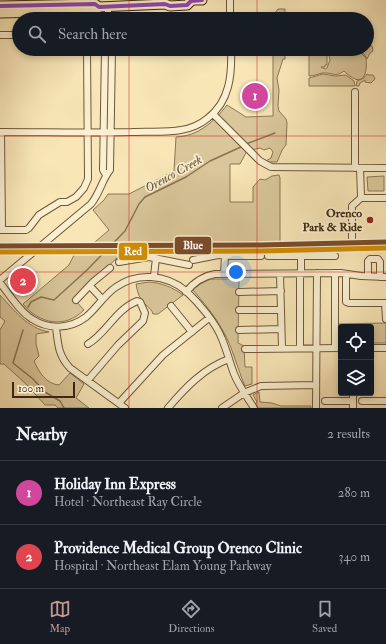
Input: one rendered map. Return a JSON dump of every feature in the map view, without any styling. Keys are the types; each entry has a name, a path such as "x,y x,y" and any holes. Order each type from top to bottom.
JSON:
{"highway":[{"path":"48,12 95,11 103,7 167,2 170,6 187,5 191,0 202,0"},
{"path":"0,6 95,4 103,7"},
{"path":"0,13 12,13"}],"street":[{"path":"230,0 230,12"},
{"path":"103,7 105,12"},
{"path":"0,35 12,35"},
{"path":"87,56 88,132 88,179 84,188 71,200 60,202 39,215 26,230 1,230 1,132 88,132 111,132 180,130 198,124 213,114 221,103 230,85 231,56"},
{"path":"104,56 103,170 106,176"},
{"path":"0,280 91,204 100,191 110,170 112,56"},
{"path":"355,92 358,168 360,194 363,199"},
{"path":"213,114 252,154 266,166 274,168 386,168"},
{"path":"352,238 352,206 363,199 386,198"},
{"path":"119,262 149,257 191,263 218,255 335,256"},
{"path":"224,274 225,256"},
{"path":"300,348 301,256"},
{"path":"154,276 156,258"},
{"path":"186,292 194,283 203,277 224,274 335,273 368,276 383,277 380,261 378,259 370,259 368,261 368,276"},
{"path":"76,300 110,268"},
{"path":"316,408 317,273"},
{"path":"245,349 338,348 335,273"},
{"path":"280,274 282,348"},
{"path":"346,274 346,302 386,303 386,319"},
{"path":"0,283 23,312 28,316 42,324 56,327 68,326 76,323 86,316 116,286 127,281 138,277 154,276 172,282 186,292 209,318 222,338 234,373 244,393 254,408"},
{"path":"90,286 102,299"},
{"path":"239,292 281,291"},
{"path":"88,344 93,341 121,311 132,302 138,300 140,302 144,309 145,315 140,324 118,345 88,380"},
{"path":"171,306 192,332"},
{"path":"239,310 281,310"},
{"path":"120,403 144,375 164,355 209,318"},
{"path":"56,327 60,354 63,360 70,368 125,408"},
{"path":"239,330 281,329"},
{"path":"374,348 386,348"},
{"path":"168,408 181,392 200,376 217,363 229,359"},
{"path":"222,408 244,393 261,386 316,386"},
{"path":"353,396 353,408"},
{"path":"325,401 353,401"},
{"path":"362,401 386,401"}],"shaded area":[{"path":"278,9 285,9 285,12 276,12"},
{"path":"273,56 285,56 277,78 279,90 279,111 286,119 287,123 286,145 277,162 266,162 271,158 273,152 270,148 264,150 260,148 247,151 240,164 230,164 230,202 253,202 253,187 260,179 265,180 272,176 279,175 280,242 95,244 95,242 109,230 93,210 108,194 129,194 174,171 176,137 191,134 205,127 217,117 227,105 246,117 273,116"},
{"path":"309,56 327,56 327,65 325,65 325,67 321,67 325,69 327,68 330,60 329,56 364,56 366,58 366,71 359,80 350,76 344,71 338,74 322,73 309,76"},
{"path":"323,74 335,76 346,75 354,81 355,86 309,86 309,78"},
{"path":"367,74 373,75 375,78 374,80 371,83 365,82 365,80 360,83 359,86 356,86 357,81 364,78"},
{"path":"384,176 384,191 368,191 367,177"},
{"path":"75,253 121,254 74,299 84,310 77,316 61,322 52,322 44,320 29,311 23,304 69,265"},
{"path":"211,279 239,279 238,343 244,346 245,367 252,367 252,384 245,386 230,344 223,331 213,315 193,290 200,284"},
{"path":"149,282 167,286 183,295 158,314 153,314 140,297 136,284"},
{"path":"0,295 22,318 34,327 49,332 36,334 36,344 39,356 34,361 44,377 50,382 59,385 70,373 84,384 76,398 89,408 58,408 55,405 45,405 26,384 4,364 0,364 0,330 5,321 0,317"},
{"path":"386,323 386,343 374,343 374,324 338,324 337,343 337,324"},
{"path":"259,392 260,402 272,403 281,406 311,406 311,408 257,408 255,404 257,402 253,395"}],"waterway":[{"name":"Orenco Creek","path":"246,144 275,133"},
{"name":"Orenco Creek","path":"28,307 31,302 41,297 54,300 87,270 125,231 139,204 145,197 186,177 210,161 243,146"},
{"name":"Orenco Creek","path":"23,330 13,363 33,379 45,392 60,401 64,408"}],"transit line":[{"path":"0,6 95,4 99,7 165,4 170,6 187,5 191,1 202,0"},
{"name":"Blue","path":"0,246 261,245 386,242"},
{"name":"Red","path":"0,252 261,251 386,248"}],"place":[{"name":"Holiday Inn Express","path":"255,96"},
{"name":"Orenco Park & Ride","path":"370,220"},
{"name":"Providence Medical Group Orenco Clinic","path":"23,281"}]}
